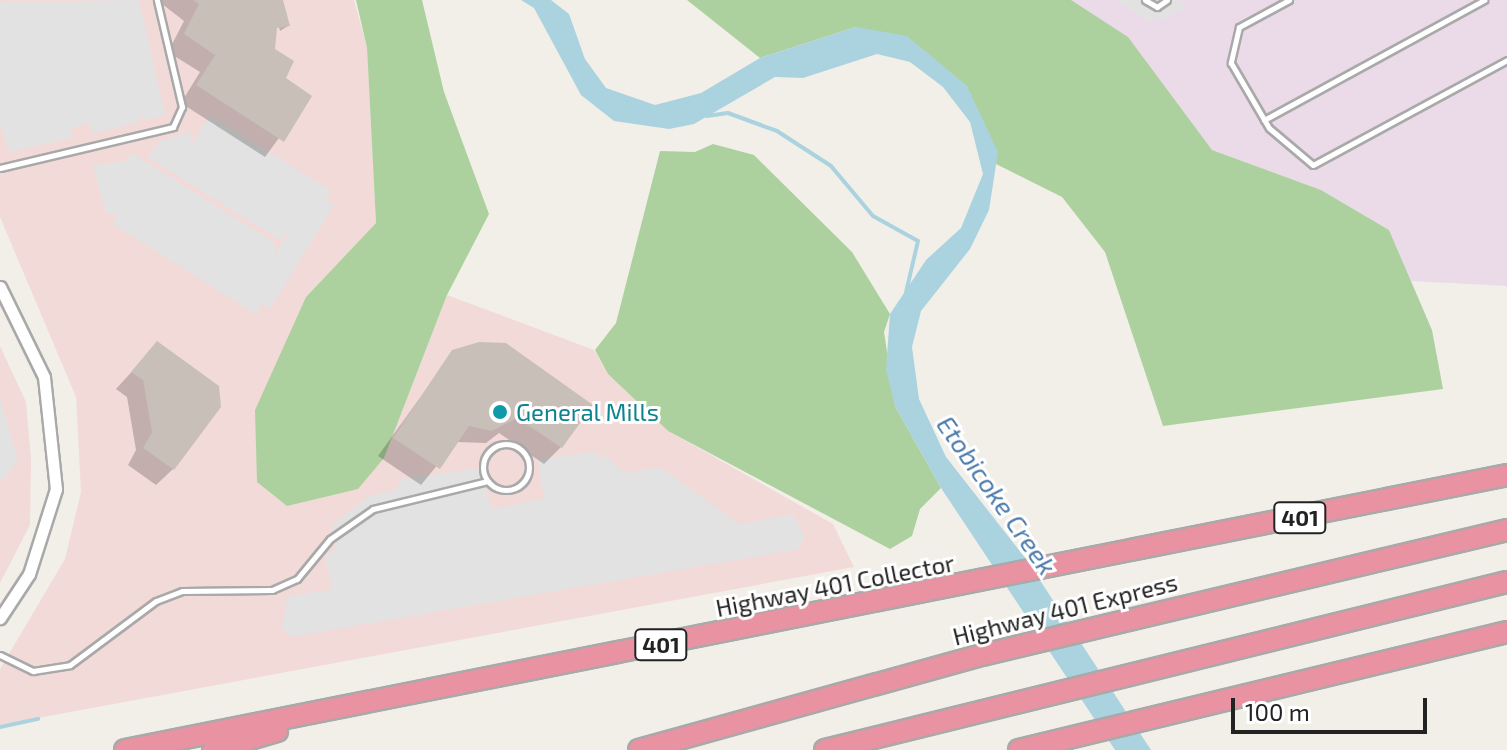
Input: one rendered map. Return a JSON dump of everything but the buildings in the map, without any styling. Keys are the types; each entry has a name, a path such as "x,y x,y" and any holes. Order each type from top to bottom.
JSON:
{"highway":[{"name":"Highway 401 Collector","path":"125,750 937,592 1507,475"},
{"name":"Highway 401 Express","path":"639,750 982,655 1507,530"},
{"path":"825,750 1011,700 1507,582"},
{"path":"1019,750 1507,632"},
{"path":"213,750 385,700"}],"street":[{"path":"0,287 44,377 56,489 29,574 0,618"}],"lane":[{"path":"0,168 173,127 182,107 157,0"},
{"path":"1145,0 1157,7 1167,0"},
{"path":"1289,0 1239,27 1230,53 1235,76 1264,120 1303,161 1322,164 1507,60"},
{"path":"1264,120 1484,0"},
{"path":"0,655 33,671 70,665 156,601 195,590 272,590 297,579 330,539 373,509 488,481 508,490 522,483 529,462 521,449 507,444 487,453 488,481"}],"shaded area":[{"path":"0,0 354,0 367,48 376,223 306,297 384,458 447,295 594,350 608,374 668,431 833,524 854,567 0,725 0,669 65,559 81,492 76,397 0,217"},
{"path":"139,0 165,115 143,120 141,112 138,122 92,134 90,123 70,128 72,138 10,152 0,124 0,2"},
{"path":"1071,0 1507,0 1507,286 1411,281 1389,230 1321,190 1212,150"},
{"path":"1116,0 1179,0 1185,8 1159,22 1154,14 1151,23"},
{"path":"210,115 331,191 325,199 334,205 270,309 261,304 256,314 114,225 116,213 106,214 93,165 126,161 132,153 276,244 274,256 288,233 280,240 147,157 161,141 189,132 192,143"},
{"path":"0,346 26,402 31,459 30,525 0,583"},
{"path":"0,398 18,462 0,482"},
{"path":"598,451 599,464 604,454 626,473 660,467 739,524 794,514 804,537 799,549 290,637 282,627 287,597 332,589 325,555 336,549 331,526 369,496 396,490 401,479 480,468 492,509 544,499 538,459"}],"green space":[{"path":"356,0 422,0 444,92 489,214 447,295 384,458 358,489 287,506 257,482 255,410 306,297 376,223 367,48"},
{"path":"687,0 1071,0 1128,37 1212,150 1321,190 1389,230 1432,330 1443,389 1163,426 1105,252 1062,197 986,159 967,86 856,27 760,58"},
{"path":"713,144 754,155 852,252 890,314 884,332 895,406 941,488 920,509 912,536 890,549 668,431 608,374 595,350 616,323 660,151 695,152"}],"water":[{"name":"Etobicoke Creek","path":"521,0 551,0 569,14 585,59 606,88 655,105 701,93 760,58 856,27 907,36 967,86 998,152 989,210 970,249 921,311 912,347 919,399 946,457 1026,559 1151,750 1115,750 941,488 895,406 886,369 890,314 926,260 961,228 983,174 970,122 943,87 910,62 877,54 803,78 775,77 694,124 669,129 614,121 581,95 534,8"}],"waterway":[{"path":"707,116 728,113 777,131 831,166 873,216 918,241 906,292"},
{"path":"0,727 38,719"}],"place":[{"name":"General Mills","path":"500,412"}]}
